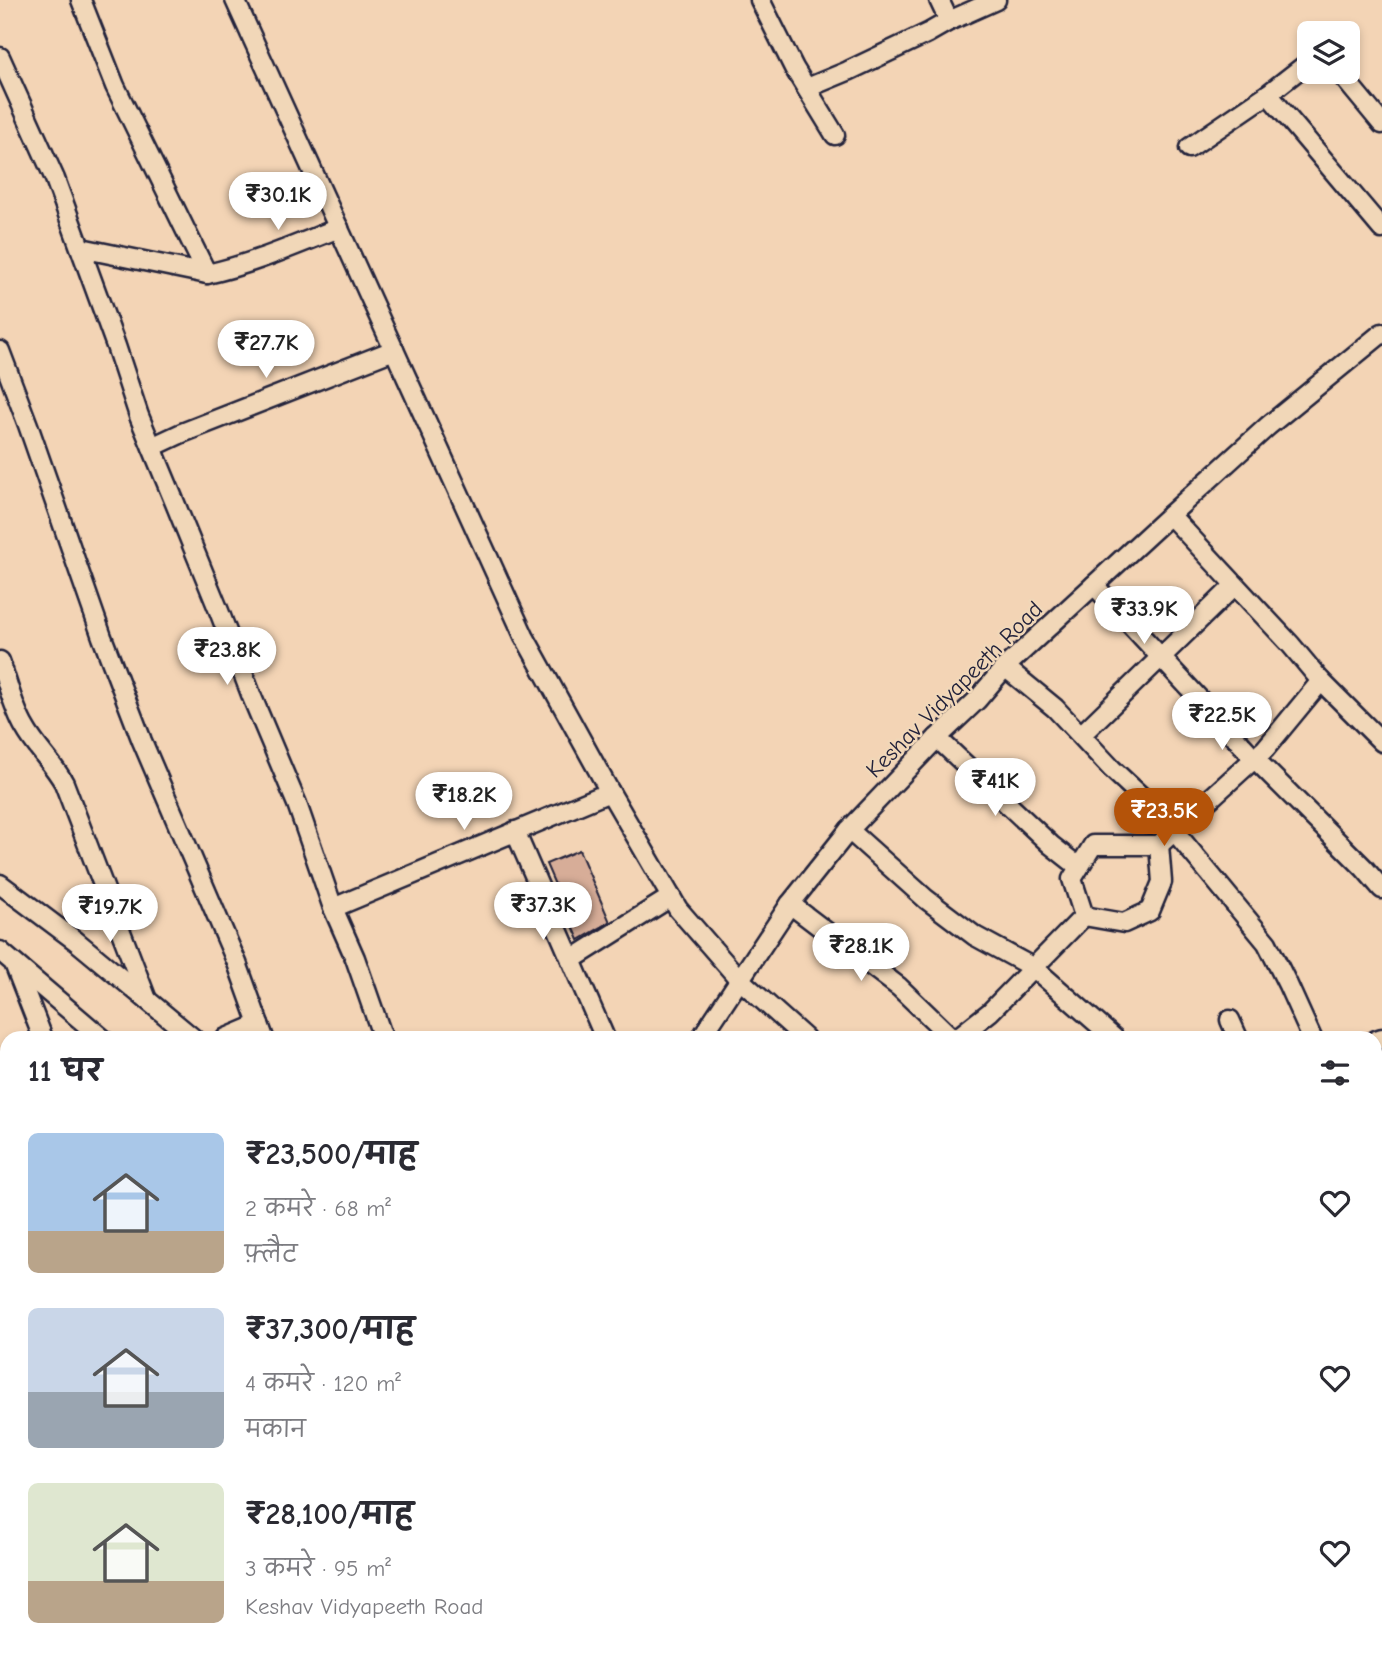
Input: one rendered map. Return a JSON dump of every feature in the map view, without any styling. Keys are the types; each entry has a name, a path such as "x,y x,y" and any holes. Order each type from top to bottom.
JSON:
{"street":[{"path":"80,0 115,86 207,274"},
{"path":"235,0 524,636 678,908 739,979 797,1031"},
{"path":"760,0 794,68 835,135"},
{"path":"939,0 949,21"},
{"path":"807,88 996,0"},
{"path":"0,57 55,178 139,416 297,804 333,908 355,958 381,1031"},
{"path":"1189,148 1297,71"},
{"path":"1349,84 1382,124"},
{"path":"1268,94 1382,229"},
{"path":"81,248 207,274 267,257 339,228"},
{"name":"Keshav Vidyapeeth Road","path":"706,1031 790,904 849,830 937,738 977,700 1006,667 1268,426 1382,333"},
{"path":"152,447 394,350"},
{"path":"0,351 142,741 237,963 262,1031"},
{"path":"1170,516 1291,645 1321,681 1382,742"},
{"path":"1081,735 1235,584"},
{"path":"1094,585 1255,759 1382,889"},
{"path":"0,660 23,725 64,783 146,998"},
{"path":"1006,667 1055,708 1112,769 1161,815 1267,943 1309,1031"},
{"path":"1084,916 1072,879 1093,845 1159,845 1265,749 1321,681"},
{"path":"937,738 1051,845 1079,867"},
{"path":"333,908 610,792"},
{"path":"849,830 926,899 975,936 1034,968 1106,1031"},
{"path":"516,831 602,1031"},
{"path":"1084,916 1124,923 1150,911 1162,882 1159,845"},
{"path":"0,884 76,941 185,1031"},
{"path":"571,960 671,897"},
{"path":"790,904 899,987 947,1031"},
{"path":"964,1031 990,1012 1084,916"},
{"path":"7,957 40,1031"},
{"path":"7,957 95,1031"},
{"path":"1230,1020 1235,1031"}],"building":[{"path":"579,850 610,922 579,940 546,864"}]}
